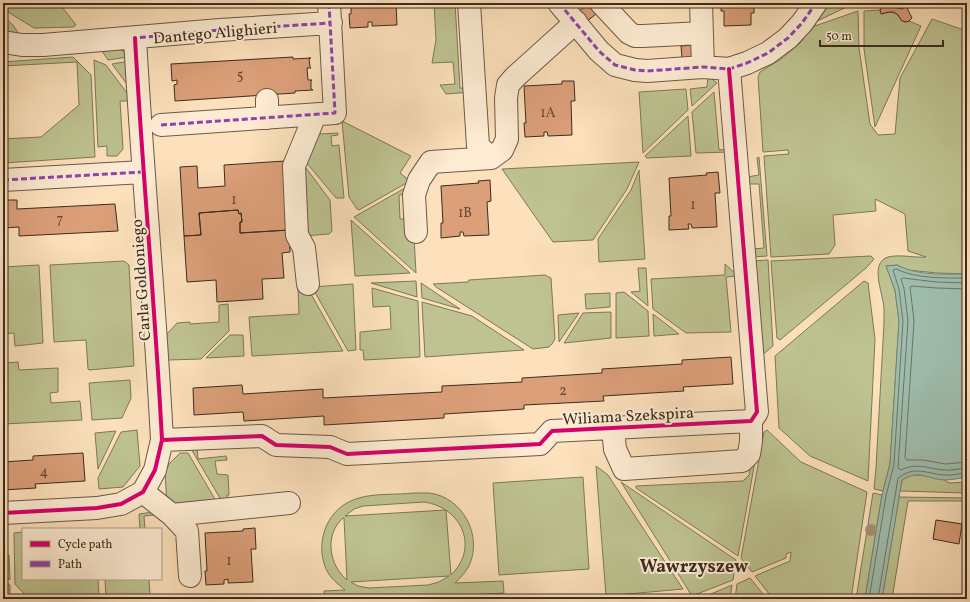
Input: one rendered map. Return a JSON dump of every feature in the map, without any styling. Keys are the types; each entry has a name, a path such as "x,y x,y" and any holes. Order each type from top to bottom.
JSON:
{"street":[{"path":"469,3 478,146 491,158"},
{"path":"601,3 630,33 635,36 702,32"},
{"path":"701,3 703,67"},
{"path":"416,232 414,195 419,180 431,162 491,158 502,150 507,139 506,98 508,85 570,10 600,51 615,65 635,70 703,67 729,69 768,54 788,38 802,23 816,3"},
{"name":"Dantego Alighieri","path":"3,42 22,45 43,45 136,38 220,30 330,13 325,114"},
{"name":"Carla Goldoniego","path":"136,38 143,172 150,253 162,440 155,470 143,492"},
{"path":"613,429 615,449 624,468 742,461 749,454 751,441 751,421 757,412 729,69"},
{"path":"161,125 267,109 325,114 294,166 297,235 304,248 308,284"},
{"path":"3,180 143,172"},
{"name":"Wiliama Szekspira","path":"162,440 262,436 276,445 330,447 347,454 540,444 552,431 751,421"},
{"path":"3,513 97,508 121,504 143,492 172,515 187,531 190,576"},
{"path":"172,515 289,503"}],"green space":[{"path":"3,3 59,3 76,25 73,27 34,28 3,9"},
{"path":"434,3 455,3 460,88 471,88 472,92 446,94 440,85 455,84 453,62 432,63 436,40"},
{"path":"823,3 855,3 811,24"},
{"path":"880,10 882,14 889,12 897,14 905,22 909,21 921,26 875,127 864,49 864,11"},
{"path":"858,11 859,48 870,124 878,135 895,134 900,78 932,19 967,31 967,274 907,270 897,265 886,266 895,290 899,321 890,464 883,491 874,489 884,323 884,308 878,279 879,265 882,260 888,257 926,257 908,251 905,214 875,199 876,211 833,215 835,245 829,254 771,257 764,156 789,154 788,150 763,152 758,77 760,72 781,59 800,43 812,27"},
{"path":"3,16 13,25 22,39 3,34"},
{"path":"100,48 120,50 126,53 128,57 108,60"},
{"path":"73,57 91,75 95,157 3,163 3,139 41,137 79,105 77,62 3,66 3,62"},
{"path":"94,60 106,65 133,101 120,101 123,149 117,156 107,156 107,146 98,147"},
{"path":"130,61 132,91 112,64"},
{"path":"708,76 717,83 692,106 690,89 707,87"},
{"path":"686,89 688,110 643,153 639,92"},
{"path":"714,92 719,150 730,149 730,152 696,153 692,112"},
{"path":"688,116 691,156 647,158 645,156"},
{"path":"319,121 320,134 338,133 338,135 331,136 332,146 339,145 344,198 336,198 305,161"},
{"path":"342,121 411,156 400,173 410,181 359,210 357,209 349,197"},
{"path":"759,157 767,256 752,257 752,249 764,248 759,184 747,184 747,177 759,175 757,158"},
{"path":"639,162 627,189 593,240 553,242 502,169"},
{"path":"303,164 330,200 332,231 329,234 304,236"},
{"path":"639,170 645,259 599,262 598,239 631,190"},
{"path":"405,188 412,194 399,195 400,219 413,219 416,273 354,217"},
{"path":"351,220 410,273 355,276"},
{"path":"871,256 874,259 866,268 780,340 777,338 771,261"},
{"path":"768,260 773,346 760,357 753,261"},
{"path":"124,261 129,265 134,366 89,370 86,340 54,342 50,265"},
{"path":"725,264 738,276 726,277 731,332 686,333 653,309 651,279 725,275"},
{"path":"39,265 43,343 15,346 14,333 3,334 3,267"},
{"path":"638,268 646,268 648,306 631,292 640,291"},
{"path":"545,275 551,278 555,339 549,347 533,349 433,284 468,282 469,280"},
{"path":"416,281 417,297 371,283"},
{"path":"864,281 868,283 875,339 868,481 810,456 779,428 775,356"},
{"path":"421,283 460,309 422,298"},
{"path":"353,284 356,350 348,351 312,287"},
{"path":"307,287 343,351 252,356 249,317 299,314 298,288"},
{"path":"372,288 418,301 420,357 364,360 363,350 360,350 360,332 391,329 390,306 373,307"},
{"path":"624,292 648,311 649,336 616,338 616,293"},
{"path":"610,293 610,307 586,309 585,294"},
{"path":"422,302 472,316 524,350 425,357"},
{"path":"228,304 229,331 201,359 168,360 166,335 177,323 190,322 190,324 219,322 219,305"},
{"path":"611,312 611,338 564,343 583,313"},
{"path":"579,313 559,342 558,315"},
{"path":"653,314 679,334 654,336"},
{"path":"230,335 243,335 244,356 206,358"},
{"path":"18,362 19,370 58,368 58,392 50,393 51,403 80,401 82,420 3,424 3,363"},
{"path":"130,380 131,398 122,418 92,420 89,383"},
{"path":"758,428 761,428 738,556 636,488 636,486 743,481 749,475"},
{"path":"137,430 140,466 123,487 99,489 98,478 121,432"},
{"path":"767,430 801,462 867,492 851,599 773,599 755,576 790,561 791,552 786,554 786,558 752,572 741,558 764,432"},
{"path":"116,431 98,469 95,433"},
{"path":"190,447 197,447 198,459 226,456 227,460 215,461 217,474 228,475 229,495 227,495 228,500 224,505"},
{"path":"180,453 188,453 216,501 167,508 165,471 170,463"},
{"path":"596,466 608,475 683,589 606,596"},
{"path":"911,475 937,477 949,483 967,482 967,493 900,491 902,480"},
{"path":"583,477 589,569 499,575 493,483"},
{"path":"621,482 736,560 733,580 692,596"},
{"path":"429,493 441,496 452,502 467,520 473,542 473,554 469,566 455,583 503,581 504,593 400,599 325,599 324,591 345,590 334,581 326,569 323,558 323,536 326,526 332,517 348,502 365,496","holes":["424,502 437,505 445,510 345,516 354,509 363,506","446,511 456,520 462,530 465,541 464,552 460,564 451,575","344,518 347,580 341,574 333,558 331,550 333,533 337,525","449,576 439,582 428,585 369,588 358,586 351,582"]},
{"path":"873,493 882,495 865,599 856,599"},
{"path":"899,497 967,498 967,501 908,501 892,599 882,599"},
{"path":"154,512 155,515 144,516 145,528 140,528 139,514"},
{"path":"22,532 22,580 98,580 98,599 29,599 15,584 14,533"},
{"path":"3,555 9,555 10,580 3,575"},
{"path":"750,578 767,599 735,599 737,584"},
{"path":"3,580 10,585 10,599 3,599"},
{"path":"105,580 149,580 150,596 106,599"},
{"path":"732,585 730,599 699,599"}],"water":[{"path":"897,265 905,269 922,273 967,274 967,477 945,480 914,475 902,480 882,599 865,599 882,495 890,464 899,321 895,290 886,266"}],"building":[{"path":"351,3 396,3 397,25 372,26 372,22 368,22 368,27 350,28 349,14 351,14"},
{"path":"721,3 754,3 754,13 751,13 751,25 724,26 724,11 721,11"},
{"path":"588,4 596,14 586,22 578,12"},
{"path":"889,6 902,9 906,6 912,18 906,22 902,21 894,12 881,14 880,10 882,7"},
{"path":"694,45 695,57 682,58 681,46"},
{"path":"293,57 293,59 309,58 311,68 307,68 308,80 312,80 311,89 313,90 295,91 295,93 175,101 174,85 177,84 177,80 172,81 171,64"},
{"path":"562,81 574,81 575,101 571,101 572,135 548,136 547,132 544,132 544,136 525,137 524,123 526,123 524,86 562,84"},
{"path":"285,161 289,230 240,233 240,222 242,222 241,213 239,214 238,210 199,213 201,235 184,236 180,167 197,166 198,188 225,186 224,165"},
{"path":"718,172 720,193 715,193 717,227 692,228 691,224 688,224 689,229 669,230 669,216 671,216 669,178 707,175 706,173"},
{"path":"490,180 491,201 487,202 489,235 464,236 463,232 460,232 460,236 441,238 441,223 443,223 441,186 479,183 478,181"},
{"path":"3,200 17,200 17,209 115,204 118,231 19,236 19,227 3,228"},
{"path":"238,210 239,214 241,213 242,222 240,222 240,233 289,230 290,252 282,253 284,278 262,279 263,299 217,302 216,280 187,282 184,236 201,235 199,213"},
{"path":"731,357 733,384 683,387 684,391 603,396 604,401 524,405 524,409 444,414 444,418 324,425 324,416 244,421 243,412 194,415 193,388 242,385 243,394 323,389 323,398 442,392 442,386 522,382 522,378 602,373 602,369 682,364 682,360"},
{"path":"83,453 85,481 35,484 36,488 3,490 3,462 33,460 33,456"},
{"path":"936,520 962,524 959,544 933,539"},
{"path":"255,528 256,549 251,549 253,582 228,583 228,579 224,580 224,584 206,585 205,571 207,571 205,533 243,531 243,529"}],"marked path":[{"path":"161,125 335,113 329,3"},
{"path":"559,3 599,51 615,65 635,70 647,71 703,67 729,69 747,63 768,53 788,38 802,23 816,3"},
{"path":"136,42 135,38 220,30 331,23"},
{"path":"3,180 143,172"}],"cycle path":[{"path":"3,513 97,508 121,504 143,492 155,470 162,440 135,38"},
{"path":"162,440 262,436 276,445 330,447 347,454 540,444 552,431 751,421 757,412 729,69"}],"district":[{"name":"Wawrzyszew","path":"694,566"}]}
